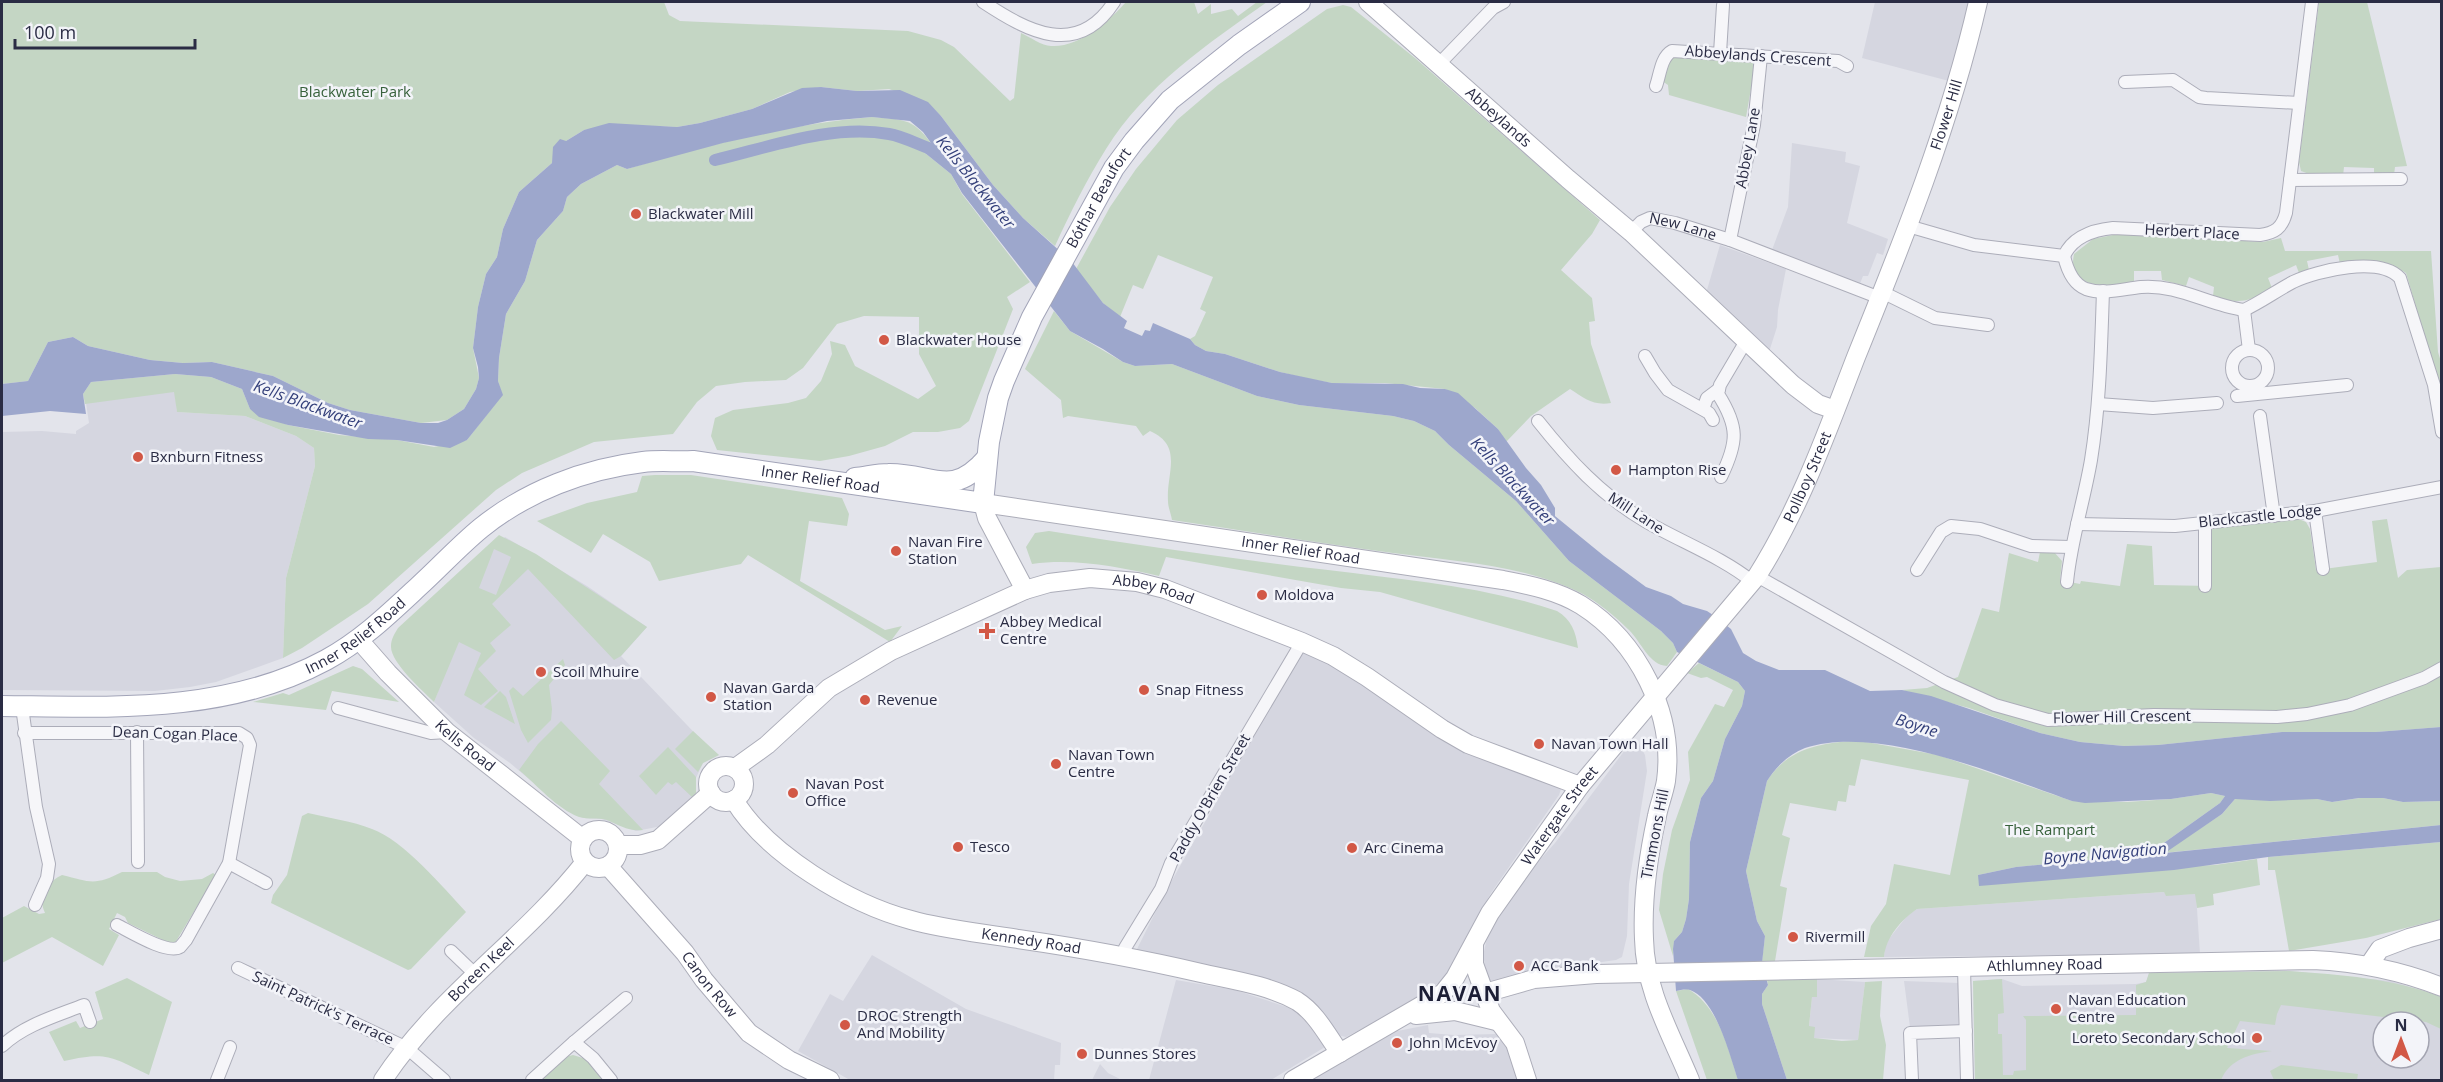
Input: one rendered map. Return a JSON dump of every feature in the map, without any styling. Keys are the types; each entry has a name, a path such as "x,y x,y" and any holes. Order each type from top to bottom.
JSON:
{"main road":[{"name":"Bóthar Beaufort","path":"983,503 987,458 998,398 1018,345 1114,168 1170,100 1239,45 1300,2"},
{"name":"Abbeylands","path":"1368,2 1631,232"},
{"name":"Flower Hill","path":"1908,226 1938,143 1965,53 1977,2"},
{"name":"Pollboy Street","path":"1654,697 1755,579 1778,542 1835,410 1908,226"},
{"name":"New Lane","path":"1631,232 1793,386 1818,404 1835,410"},
{"name":"New Lane","path":"1793,386 1815,417 1818,426 1819,441 1814,461"},
{"path":"829,482 889,474 952,483 970,474 987,458"},
{"name":"Inner Relief Road","path":"2,706 136,707 221,697 269,685 325,661 359,640 480,529 508,508 551,487 597,470 645,462 693,462 1534,586 1580,604 1614,631 1637,660 1654,697"},
{"path":"983,503 987,518 1025,590"},
{"name":"Abbey Road","path":"735,768 767,746 829,688 891,651 1025,590 1048,583 1078,579 1108,579 1137,582 1211,606 1302,642 1333,656 1468,744 1580,786"},
{"name":"Kells Road","path":"359,640 388,673 447,732 583,839"},
{"name":"Watergate Street","path":"1293,1080 1406,1017 1443,993 1455,978 1490,913 1526,860 1580,786 1654,697"},
{"name":"Timmons Hill","path":"1654,697 1664,731 1666,752 1665,781 1647,870 1644,912 1646,972 1657,1005 1690,1080"},
{"path":"724,766 735,768 743,776 744,787 734,800 719,800 711,793 708,782 713,771 724,766"},
{"path":"618,845 640,845 658,840 711,793"},
{"name":"Kennedy Road","path":"734,800 760,833 781,851 836,887 891,914 956,929 1123,956 1248,984 1296,1001 1318,1020 1340,1053"},
{"path":"599,830 611,834 618,845 616,857 608,866 596,868 585,862 580,851 583,839 587,834 599,830"},
{"name":"Boreen Keel","path":"383,1080 438,1012 585,862"},
{"name":"Canon Row","path":"608,866 678,945 749,1033 789,1060 830,1080"},
{"path":"2369,965 2380,949 2442,929"},
{"path":"1474,944 1474,964 1485,993 1496,1021 1515,1043 1527,1080"},
{"name":"Athlumney Road","path":"1646,972 2313,960 2369,965 2413,975 2442,987"},
{"path":"1485,993 1534,979 1646,972"},
{"path":"1406,1017 1423,1013 1455,1011 1496,1021"}],"street":[{"path":"983,2 1018,23 1040,33 1058,37 1079,32 1094,24 1106,14 1114,2"},
{"path":"1439,64 1493,8 1504,2"},
{"name":"Herbert Place","path":"2064,256 2076,240 2097,229 2270,234 2278,229 2284,222 2312,2"},
{"path":"1720,53 1723,5"},
{"name":"Abbeylands Crescent","path":"1656,86 1664,59 1667,53 1672,51 1838,61 1847,66"},
{"name":"Abbey Lane","path":"1730,240 1754,125 1761,56"},
{"path":"2126,82 2173,80 2199,97 2298,103"},
{"path":"2290,180 2401,179"},
{"name":"New Lane","path":"1631,232 1641,222 1650,218 1675,223 1730,240 1881,295 1935,318 1988,325"},
{"path":"1908,226 1974,245 2064,256 2071,274 2077,283 2085,288 2103,291 2142,287 2164,288 2186,292 2233,309 2244,310 2295,281 2319,273 2370,266 2395,273 2400,279 2434,385 2442,432"},
{"path":"2067,582 2071,548 2091,462 2098,404 2103,291"},
{"path":"2244,310 2249,350"},
{"path":"1721,477 1732,455 1735,435 1732,419 1718,394 1746,340"},
{"path":"2249,350 2261,354 2268,366 2267,376 2253,390 2238,382 2232,370 2237,356 2249,350"},
{"path":"1646,356 1655,374 1668,390 1710,413 1713,420"},
{"path":"2237,396 2253,390 2347,385"},
{"path":"1703,409 1707,398 1719,389"},
{"path":"2098,404 2153,408 2217,403"},
{"path":"2260,416 2274,516"},
{"name":"Mill Lane","path":"1538,421 1566,457 1615,501 1643,520 1755,579"},
{"path":"2441,488 2442,493"},
{"name":"Blackcastle Lodge","path":"2077,524 2175,526 2315,511 2441,488"},
{"path":"2315,511 2323,569"},
{"path":"2205,523 2205,586"},
{"path":"1917,570 1941,532 1951,526 1980,529 2031,546 2071,548"},
{"name":"Flower Hill Crescent","path":"1755,579 1944,682 1995,705 2048,720 2154,715 2277,717 2307,714 2350,705 2424,678 2442,668"},
{"name":"Paddy O'Brien Street","path":"1123,956 1125,948 1161,889 1171,863 1302,642"},
{"path":"22,706 36,807 49,864 47,878 35,905"},
{"path":"338,708 431,733 447,732"},
{"path":"137,732 138,862"},
{"name":"Dean Cogan Place","path":"24,733 239,733 247,738 250,745 229,863 179,948 161,947 117,925"},
{"path":"229,863 266,883"},
{"path":"451,951 476,975"},
{"name":"Saint Patrick's Terrace","path":"238,968 407,1048 444,1080"},
{"path":"1964,968 1968,1080"},
{"path":"532,1080 626,998"},
{"path":"2,1046 9,1039 33,1025 84,1005 90,1022"},
{"path":"1912,1080 1910,1033 1966,1031"},
{"path":"574,1042 593,1058 611,1080"},
{"path":"217,1080 230,1047"}],"shaded area":[{"path":"1875,2 1966,2 1971,4 1949,81 1862,58"},
{"path":"1792,143 1846,152 1845,162 1860,166 1847,223 1888,239 1883,255 1877,253 1868,276 1863,276 1859,286 1772,250 1788,207"},
{"path":"1720,245 1786,269 1777,327 1769,352 1703,294 1707,290"},
{"path":"175,391 177,412 245,416 296,436 314,448 315,466 286,578 283,658 216,682 155,691 2,690 2,432 42,431 76,434 76,431 89,423 86,403"},
{"name":"Scoil Mhuire","path":"505,537 587,586 647,627 621,656 709,748 719,755 703,763 694,782 696,793 662,826 636,831 602,819 584,818 567,811 510,763 474,738 434,702 493,548"},
{"path":"1308,651 1559,784 1561,789 1491,893 1443,980 1403,1007 1346,1037 1337,1035 1314,1006 1138,953 1137,949 1166,891 1301,653"},
{"path":"1631,742 1638,742 1645,755 1647,771 1629,884 1627,936 1622,957 1616,960 1530,972 1497,982 1489,982 1483,956 1490,924 1510,893 1555,843"},
{"path":"2164,892 2166,895 2196,894 2200,954 1884,957 1885,944 1907,916 1917,909"},
{"path":"872,955 966,1009 1061,1043 1060,1065 1055,1065 1054,1080 850,1080 798,1051 830,994 843,1001"},
{"name":"Loreto Secondary School","path":"2289,971 2391,981 2441,997 2441,1080 1975,1080 1973,981 2002,979 2022,986 2146,982 2149,973"},
{"path":"1817,979 1865,982 1858,1040 1814,1038 1809,1027 1812,997 1816,997"},
{"path":"1176,980 1235,990 1293,1009 1309,1025 1325,1047 1271,1080 1149,1080"},
{"path":"1904,981 1959,983 1958,1025 1910,1027"},
{"path":"1428,1025 1429,1033 1497,1034 1511,1050 1517,1080 1311,1080 1387,1033"},
{"path":"1100,1064 1108,1073 1122,1080 1092,1080"}],"green space":[{"name":"Blackwater Park","path":"2,2 664,2 669,15 680,21 908,31 941,40 954,47 1010,101 1014,98 1021,33 1047,46 1072,43 1093,32 1126,2 1194,2 1198,14 1211,4 1211,14 1232,9 1238,16 1257,2 1267,2 1179,67 1139,105 1099,160 1055,246 1023,218 993,185 941,116 928,103 889,89 857,91 821,87 790,92 752,109 700,123 677,127 624,125 584,130 566,141 554,156 552,163 519,192 503,229 497,257 486,274 478,307 473,348 479,378 476,389 464,409 447,420 421,423 350,410 328,403 273,376 212,362 183,363 150,360 88,346 73,337 48,342 28,381 2,384"},
{"path":"2319,2 2367,2 2407,166 2395,167 2394,175 2374,175 2374,168 2344,167 2343,176 2312,175 2301,171 2299,162"},
{"path":"1343,5 1351,7 1415,58 1600,220 1592,234 1561,270 1592,298 1595,321 1589,322 1591,344 1611,403 1594,402 1570,389 1531,416 1506,442 1498,429 1475,408 1445,389 1385,383 1332,383 1309,379 1225,354 1206,351 1195,345 1190,339 1195,336 1206,312 1200,309 1213,277 1158,255 1143,289 1133,285 1120,317 1103,303 1076,269 1110,207 1136,169 1177,120 1218,85 1327,9"},
{"path":"1673,57 1738,60 1753,63 1755,66 1746,117 1669,95 1668,85 1662,81 1670,59"},
{"path":"872,117 906,121 918,128 931,143 925,153 951,174 962,194 1030,282 1007,297 1013,309 969,421 960,428 938,432 913,432 885,446 820,461 717,450 711,436 715,418 733,410 788,403 806,398 821,381 832,354 830,341 845,345 855,366 918,399 936,386 919,354 919,317 864,316 837,324 803,368 786,380 716,386 697,402 673,434 594,442 522,473 496,490 368,604 283,658 286,578 315,466 314,448 296,436 245,416 177,412 174,392 85,404 83,394 91,382 175,374 211,377 242,389 250,409 288,425 339,435 397,440 434,447 467,440 502,395 498,381 499,358 506,314 525,281 537,240 563,211 567,197 581,184 617,165 627,169 779,130"},
{"path":"2118,234 2263,242 2281,238 2285,251 2431,251 2438,352 2441,362 2441,391 2406,273 2390,265 2374,262 2340,264 2338,255 2307,261 2309,270 2299,273 2296,265 2268,278 2272,288 2243,301 2213,296 2214,287 2189,277 2186,286 2162,280 2161,271 2134,271 2134,283 2103,285 2083,280 2073,266 2074,254 2093,239"},
{"path":"1054,311 1070,331 1123,362 1135,366 1172,364 1257,396 1299,405 1393,416 1414,421 1435,431 1516,501 1569,561 1661,631 1673,643 1677,652 1667,666 1661,665 1650,658 1623,624 1578,591 1505,568 1172,520 1168,506 1171,461 1167,444 1150,431 1143,436 1136,426 1068,416 1063,418 1061,400 1025,369"},
{"path":"691,475 842,498 849,514 847,526 809,521 800,581 885,630 902,626 890,642 748,555 741,564 659,581 650,562 603,534 591,553 537,521 587,503 637,492 642,476"},
{"path":"2296,518 2306,522 2310,529 2316,570 2377,562 2372,521 2387,519 2398,578 2407,570 2441,567 2441,727 2376,732 2282,732 2158,745 2124,746 2080,742 2040,733 1969,708 1902,690 1927,688 1958,677 1982,608 1999,612 2009,553 2038,562 2040,552 2054,552 2062,561 2060,580 2080,584 2081,581 2120,586 2127,544 2152,546 2154,585 2212,586 2211,530 2215,527"},
{"path":"1049,531 1223,557 1444,585 1501,595 1562,614 1572,626 1578,648 1380,592 1341,588 1166,557 1159,576 1080,563 1032,564 1026,547 1035,533"},
{"path":"499,535 536,554 647,627 621,656 614,660 528,569 492,604 511,625 490,643 496,651 478,669 498,691 481,705 464,695 481,653 459,642 434,702 408,676 392,653 393,636 398,628","holes":["494,549 511,557 496,595 479,588"]},
{"path":"563,659 565,665 549,685 551,720 528,743 521,730 509,691 513,687 523,696"},
{"path":"1699,663 1738,682 1745,691 1742,706 1725,739 1713,781 1701,798 1690,842 1689,899 1686,919 1682,932 1674,941 1673,956 1659,910 1663,874 1672,830 1690,780 1688,752 1715,704 1724,707 1733,690 1707,677 1701,678 1687,673"},
{"path":"353,666 362,669 399,702 332,691 326,710 253,702 283,693 289,695"},
{"path":"500,691 506,697 515,724 484,707"},
{"path":"561,721 610,771 599,784 643,830 629,829 607,820 579,817 555,802 519,770 538,744"},
{"path":"693,731 719,755 703,763 698,772 675,749"},
{"name":"The Rampart","path":"1850,741 1938,755 2072,801 2127,802 2211,793 2225,796 2220,803 2147,855 2016,867 1978,875 2215,865 2257,859 2260,885 2213,894 2214,905 2197,908 2195,894 2166,896 2164,892 1917,909 1895,930 1884,957 1864,957 1871,926 1886,904 1894,864 1950,875 1969,780 1861,759 1855,786 1849,785 1846,802 1838,801 1836,811 1790,803 1782,835 1790,838 1780,886 1787,888 1775,961 1762,961 1765,936 1757,921 1746,871 1767,781 1784,762 1803,750"},
{"path":"668,747 696,777 696,793 692,797 676,782 672,785 668,782 656,795 639,776"},
{"path":"2383,798 2403,802 2441,801 2441,825 2163,853 2222,814 2235,799 2317,799 2332,802"},
{"path":"308,813 372,829 397,843 422,865 466,912 411,969 408,970 271,903 273,895 287,875 302,816"},
{"path":"2441,842 2441,919 2366,938 2289,951 2275,870 2268,870 2268,857"},
{"path":"122,872 157,872 180,881 202,879 213,873 216,875 175,943 169,943 128,923 125,917 117,913 109,929 119,935 103,966 52,937 2,963 2,918 24,906 39,914 45,913 42,901 44,891 51,882 62,875 99,881"},
{"path":"2289,971 2386,981 2441,997 2441,1029 2431,1024 2431,1010 2371,1010 2371,1016 2281,1005 2275,1025 2240,1021 2227,1048 2272,1051 2235,1062 2221,1080 1975,1080 1973,981 2002,979 2004,1013 1998,1014 1998,1034 2002,1034 2003,1075 2013,1075 2014,1071 2026,1070 2026,1020 2023,1016 2136,1015 2136,985 2146,982 2149,973"},
{"path":"127,978 172,1002 149,1075 109,1057 90,1056 64,1061 49,1032 76,1021 80,1028 103,1019 95,992"},
{"path":"1817,979 1817,997 1812,997 1809,1026 1815,1027 1814,1038 1842,1041 1858,1040 1865,982 1882,981 1880,1016 1886,1045 1883,1080 1787,1080 1762,1004 1762,994 1768,985 1767,980"},
{"path":"1688,989 1699,997 1715,1017 1738,1080 1707,1080 1676,991"},
{"path":"573,1055 586,1059 603,1080 537,1080 565,1057"},
{"path":"2281,1065 2358,1074 2357,1080 2274,1080 2270,1071"}],"water":[{"path":"821,87 857,91 900,90 928,102 993,185 1023,218 1072,262 1103,303 1127,321 1124,328 1142,336 1145,330 1150,331 1153,323 1190,339 1206,351 1225,354 1280,372 1332,383 1403,384 1420,388 1445,389 1458,393 1498,429 1541,485 1555,508 1555,516 1646,587 1671,596 1683,604 1707,611 1716,617 1731,629 1743,653 1756,661 1779,670 1825,670 1870,691 1902,690 1931,696 2040,733 2080,742 2124,746 2158,745 2282,732 2376,732 2441,727 2441,801 2403,802 2383,798 2359,798 2332,802 2317,799 2270,801 2235,799 2222,814 2165,853 2441,825 2441,842 2268,857 2174,870 1979,886 1978,875 2016,867 2147,855 2220,803 2225,796 2211,793 2171,799 2085,803 2072,801 1940,756 1903,748 1868,743 1835,742 1805,748 1783,762 1767,781 1746,871 1757,921 1765,936 1762,963 1768,985 1762,994 1762,1004 1787,1080 1738,1080 1721,1029 1707,1004 1699,995 1690,990 1676,991 1673,949 1674,941 1682,932 1686,919 1689,899 1690,842 1701,798 1713,781 1725,739 1742,706 1745,691 1738,682 1677,652 1673,643 1661,631 1569,561 1516,501 1435,431 1414,421 1393,416 1299,405 1257,396 1172,364 1135,366 1123,362 1070,331 962,193 951,174 925,153 931,143 923,132 910,121 872,117 827,121 723,143 627,169 617,165 581,184 567,197 563,211 537,240 525,281 506,314 498,381 503,395 467,440 450,448 397,440 368,439 288,425 259,417 250,409 242,389 211,377 175,374 91,382 83,394 86,414 50,411 2,416 2,384 28,381 48,342 73,337 88,346 150,360 183,363 212,362 273,376 328,403 350,410 421,423 438,423 447,420 464,409 476,389 479,378 473,348 478,307 486,274 497,257 503,229 519,192 552,163 553,147 560,139 566,141 584,130 609,123 677,127 700,123 752,109 802,88"}],"waterway":[{"name":"Kells Blackwater","path":"715,160 801,138 846,132 889,134 941,152"}],"place":[{"name":"Blackwater Mill","path":"636,214"},
{"name":"Blackwater House","path":"884,340"},
{"name":"Bxnburn Fitness","path":"138,457"},
{"name":"Hampton Rise","path":"1616,470"},
{"name":"Navan Fire Station","path":"896,551"},
{"name":"Moldova","path":"1262,595"},
{"name":"Abbey Medical Centre","path":"987,631"},
{"name":"Scoil Mhuire","path":"541,672"},
{"name":"Snap Fitness","path":"1144,690"},
{"name":"Navan Garda Station","path":"711,697"},
{"name":"Revenue","path":"865,700"},
{"name":"Navan Town Hall","path":"1539,744"},
{"name":"Navan Town Centre","path":"1056,764"},
{"name":"Navan Post Office","path":"793,793"},
{"name":"Tesco","path":"958,847"},
{"name":"Arc Cinema","path":"1352,848"},
{"name":"Rivermill","path":"1793,937"},
{"name":"ACC Bank","path":"1519,966"},
{"name":"Navan Education Centre","path":"2056,1009"},
{"name":"DROC Strength And Mobility","path":"845,1025"},
{"name":"Loreto Secondary School","path":"2257,1038"},
{"name":"John McEvoy","path":"1397,1043"},
{"name":"Dunnes Stores","path":"1082,1054"}],"district":[{"name":"NAVAN","path":"1460,994"}],"water label":[{"name":"Boyne","path":"1917,725"},
{"name":"Boyne Navigation","path":"2105,853"}]}
